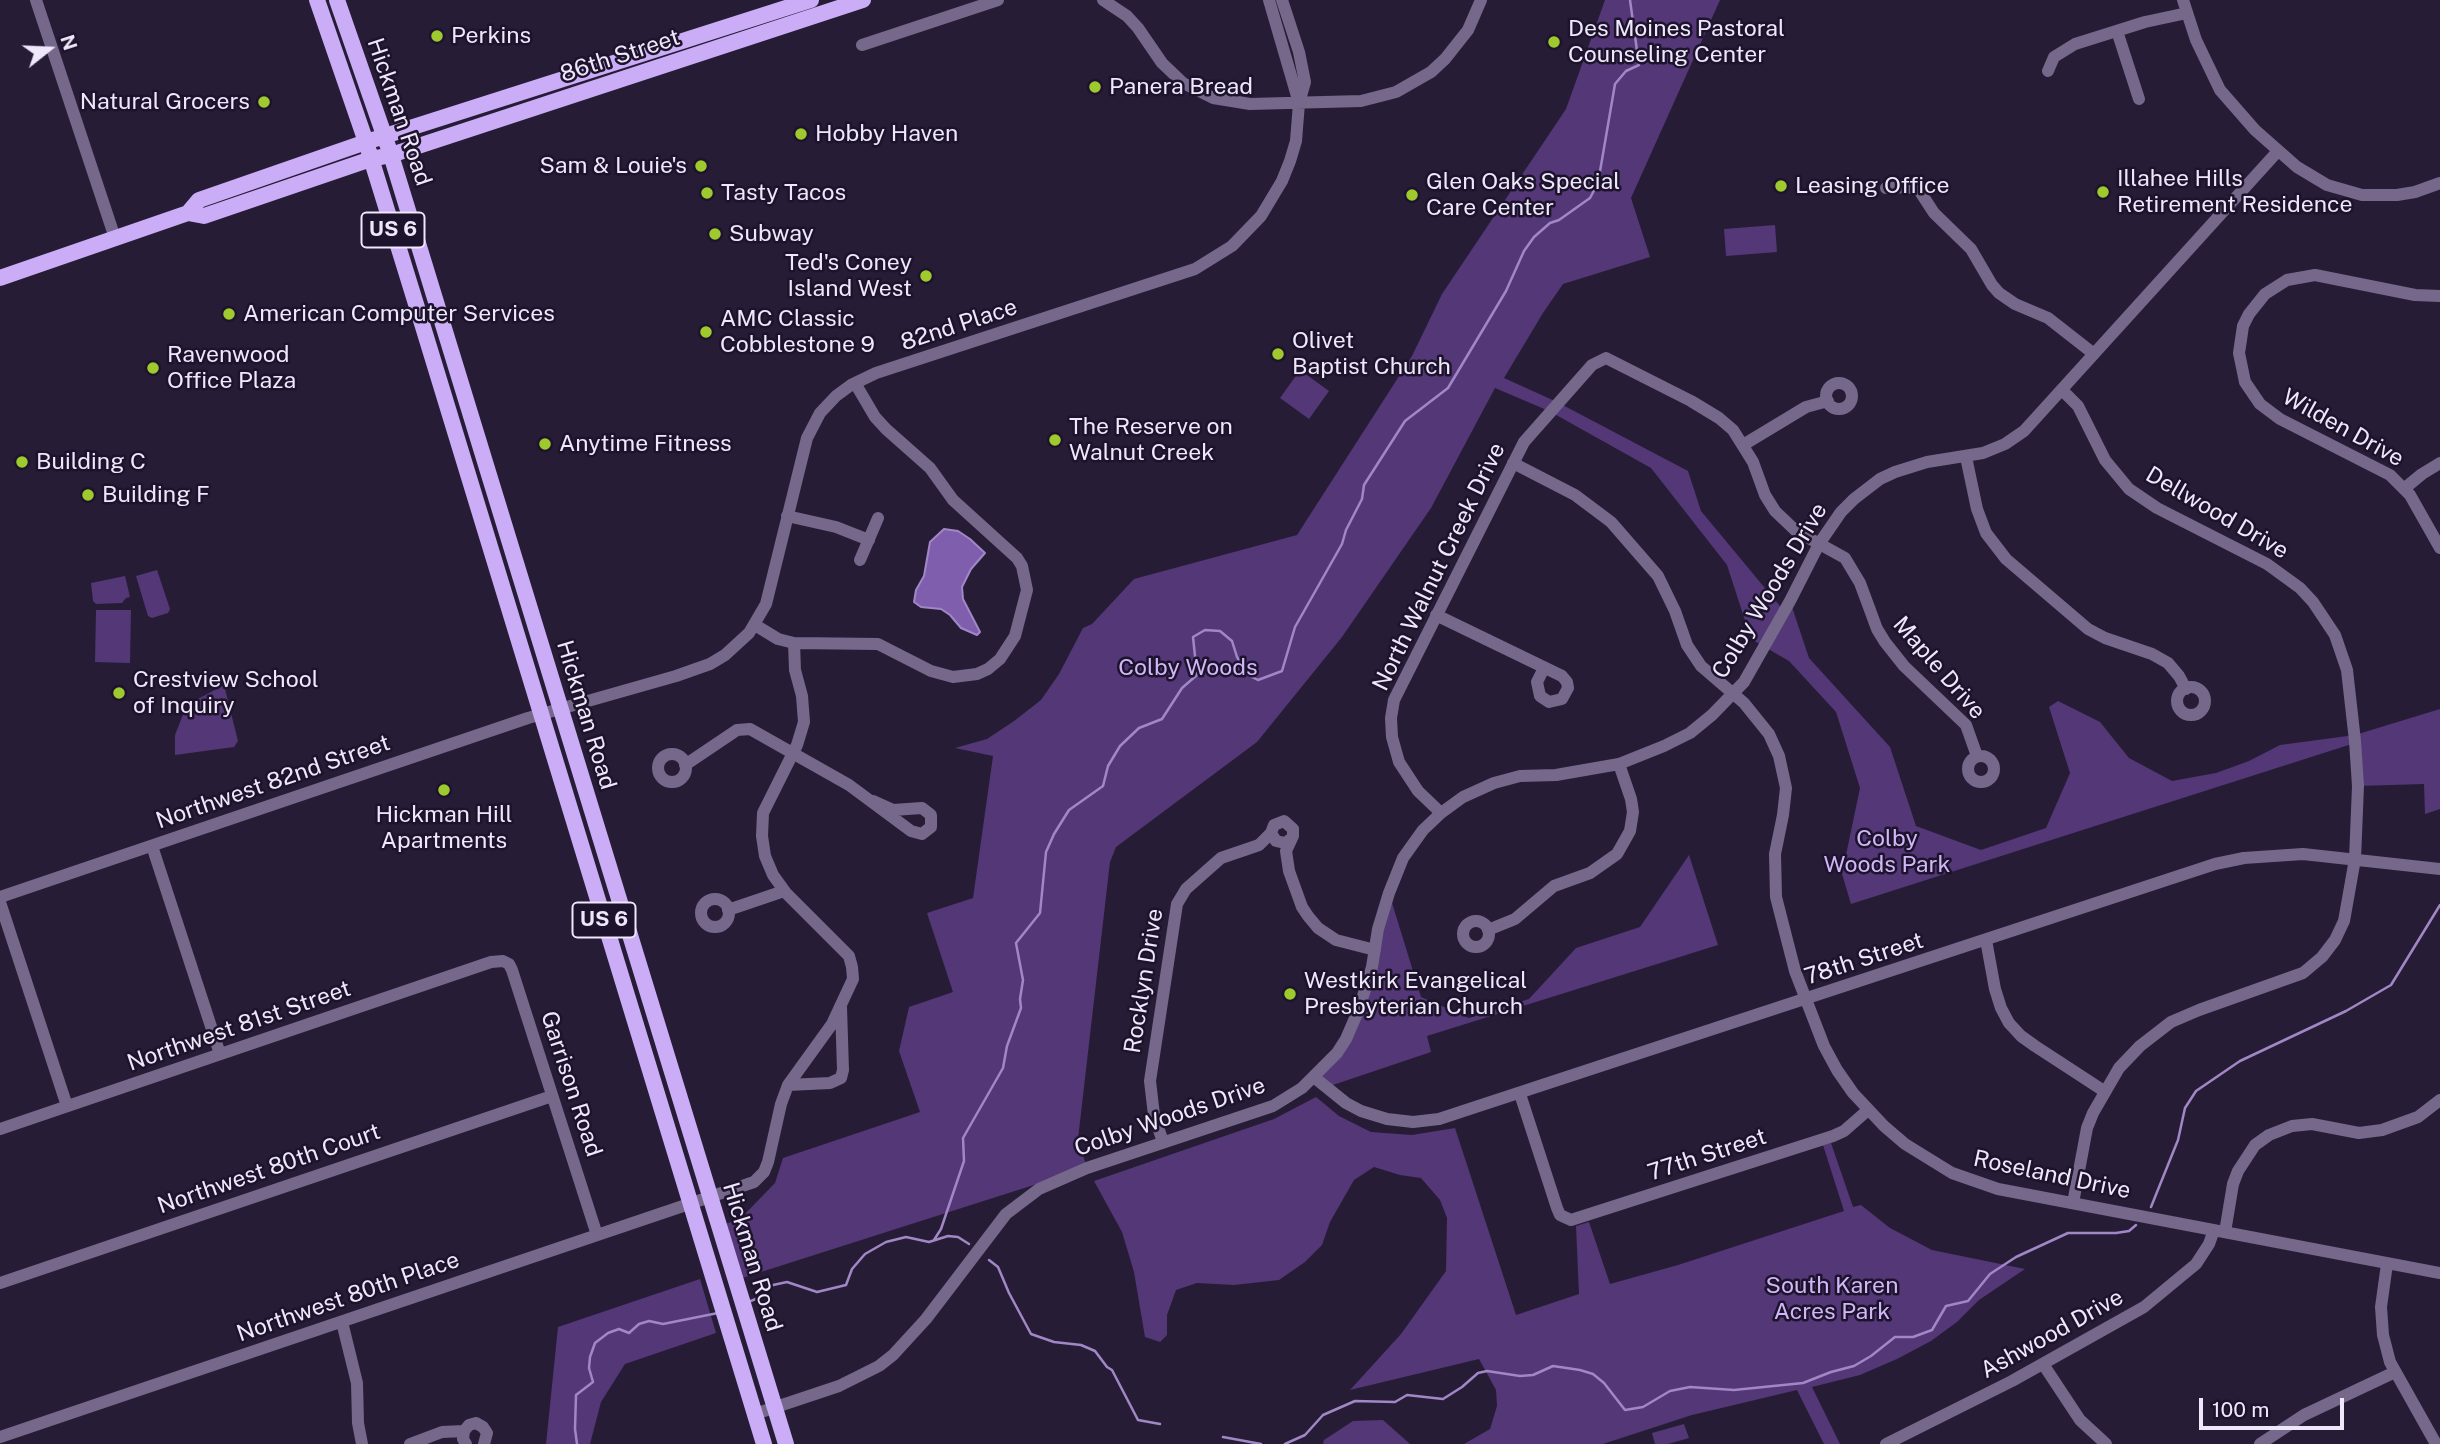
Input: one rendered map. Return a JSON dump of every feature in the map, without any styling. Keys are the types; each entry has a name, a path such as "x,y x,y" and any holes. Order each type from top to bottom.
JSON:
{"main road":[{"name":"Hickman Road","path":"317,0 366,142 764,1444"},
{"name":"Hickman Road","path":"337,0 391,155 786,1444"},
{"name":"86th Street","path":"188,213 200,200 366,142 811,0"},
{"name":"86th Street","path":"188,213 204,216 371,159 391,155 863,0"},
{"path":"0,278 188,213"}],"street":[{"path":"36,0 115,238"},
{"path":"862,45 998,0"},
{"path":"1103,0 1127,16 1171,73 1197,91 1228,102 1299,103 1361,102 1396,92 1414,83 1431,72 1457,46 1468,30 1481,0"},
{"path":"1269,0 1299,103"},
{"name":"82nd Place","path":"560,709 710,664 738,645 755,625 766,604 802,452 815,421 832,399 855,383 876,373 1174,277 1204,264 1232,246 1261,216 1282,181 1296,141 1299,103 1305,82 1282,0"},
{"path":"2048,71 2054,57 2075,44 2185,6 2207,67 2220,90 2255,130 2311,177 2327,185 2362,194 2397,195 2440,183"},
{"path":"2117,30 2139,99"},
{"name":"Colby Woods Drive","path":"755,1414 848,1382 879,1366 926,1319 1006,1214 1022,1200 1058,1179 1273,1106 1303,1088 1315,1078 1346,1039 1359,1009 1389,893 1404,858 1423,830 1463,797 1494,783 1520,776 1591,771 1619,764 1664,747 1690,733 1744,682 1819,544 1841,512 1880,479 1927,461 1983,453 2005,444 2024,431 2278,150"},
{"path":"1886,188 1907,187 1919,190 1934,213 1971,248 1999,293 2015,304 2048,318 2094,354"},
{"name":"Wilden Drive","path":"2440,296 2415,295 2330,277 2301,276 2275,287 2256,303 2243,326 2239,341 2240,368 2245,382 2260,404 2280,419 2379,469 2405,488 2440,548"},
{"name":"Maple Drive","path":"1606,358 1691,401 1733,430 1744,445 1765,495 1775,511 1796,531 1845,558 1860,583 1877,629 1885,642 1904,666 1966,725 1977,756"},
{"name":"North Walnut Creek Drive","path":"1441,813 1418,791 1399,762 1391,727 1394,700 1524,442 1592,365 1606,358"},
{"path":"755,625 778,639 794,643 878,644 931,671 953,677 977,674 988,668 1000,659 1015,636 1027,590 1026,574 1017,558 953,500 930,468 886,429 875,417 855,383"},
{"name":"Dellwood Drive","path":"2062,390 2078,406 2105,460 2129,489 2157,508 2284,574 2300,587 2325,617 2342,652 2350,690 2358,786 2355,859 2344,921 2335,940 2322,957 2303,973 2171,1022 2126,1060 2104,1091 2087,1128 2073,1203"},
{"path":"1744,445 1806,407 1828,401"},
{"path":"1966,457 1977,509 1986,533 2006,559 2088,629 2168,663 2186,689"},
{"name":"Roseland Drive","path":"1513,463 1575,495 1611,522 1658,576 1675,611 1687,645 1701,666 1744,703 1769,733 1785,777 1783,815 1775,854 1776,897 1795,971 1824,1046 1837,1070 1868,1110 1905,1143 1952,1173 1998,1189 2440,1273"},
{"path":"2405,488 2440,463"},
{"path":"787,516 827,524 869,540"},
{"path":"860,560 878,518"},
{"path":"1436,615 1544,668"},
{"path":"788,1085 812,1054 841,1006 853,979 849,956 784,891 765,856 763,813 801,734 804,709 795,670 794,643"},
{"name":"Northwest 82nd Street","path":"0,900 560,709"},
{"path":"685,765 743,729 757,731 873,801"},
{"path":"1488,930 1515,919 1554,886 1590,873 1617,853 1630,831 1633,811 1619,764"},
{"name":"Rocklyn Drive","path":"1163,1142 1154,1115 1150,1081 1177,904 1186,888 1221,858 1259,845 1271,833 1274,825 1284,821 1293,829 1286,851 1289,871 1308,916 1318,928 1336,940 1374,950"},
{"path":"152,846 220,1054"},
{"name":"78th Street","path":"1315,1078 1362,1111 1387,1119 1413,1122 1439,1119 2215,864 2274,854 2303,854 2440,869"},
{"path":"728,910 784,891"},
{"path":"0,900 67,1106"},
{"path":"1986,940 1995,989 2009,1023 2021,1036 2104,1091"},
{"name":"Garrison Road","path":"491,962 503,961 509,964 512,970 597,1235"},
{"name":"Northwest 81st Street","path":"0,1129 491,962"},
{"path":"788,1085 830,1083 841,1078 844,1070 841,1006"},
{"name":"Northwest 80th Place","path":"0,1437 747,1186 764,1172 788,1085"},
{"name":"77th Street","path":"1520,1094 1557,1208 1560,1215 1571,1220 1833,1136 1844,1131 1868,1110"},
{"name":"Northwest 80th Court","path":"0,1283 552,1096"},
{"name":"Ashwood Drive","path":"1885,1444 2043,1364 2132,1314 2155,1298 2196,1264 2219,1231 2238,1171 2255,1145 2269,1135 2292,1126 2312,1124 2359,1132 2382,1130 2418,1116 2440,1100"},
{"path":"2387,1264 2381,1307 2383,1335 2390,1362 2436,1444"},
{"path":"342,1322 357,1383 358,1423 362,1444"},
{"path":"2043,1364 2080,1420 2106,1444"},
{"path":"2260,1444 2304,1415 2395,1372"},
{"path":"410,1444 442,1433 465,1437 472,1424 480,1424 487,1433 484,1444"}],"green space":[{"name":"Colby Woods","path":"1605,0 1720,0 1631,198 1650,257 1563,284 1504,378 1557,402 1688,471 1701,511 1784,611 1790,601 1809,658 1890,747 1916,826 1981,850 2046,828 2070,773 2049,707 2058,701 2100,722 2129,758 2172,781 2216,773 2249,761 2280,745 2355,735 2440,709 2440,809 2425,814 2424,784 2358,786 2355,743 1851,904 1842,874 1860,788 1836,712 1789,661 1751,639 1727,565 1651,468 1549,411 1495,388 1431,508 1342,637 1257,742 1116,847 1110,862 1078,1139 1087,1168 736,1280 719,1226 740,1219 775,1183 783,1158 920,1112 899,1051 909,1007 953,992 927,913 973,898 993,756 955,748 987,739 1041,700 1059,674 1083,628 1092,624 1134,579 1297,535 1412,356 1442,294 1566,109"},
{"path":"1775,225 1777,252 1726,256 1724,229"},
{"path":"1300,370 1329,391 1309,419 1280,398"},
{"path":"157,570 170,609 168,613 152,618 148,616 136,576"},
{"path":"125,576 130,597 122,603 96,604 93,601 91,583"},
{"path":"96,610 131,610 130,663 95,662"},
{"path":"224,685 238,741 234,747 175,755 175,735 184,712 196,700"},
{"path":"1689,855 1718,945 1427,1036 1431,1052 1327,1087 1315,1078 1346,1039 1389,893 1421,997 1469,1018 1529,999 1576,948 1640,927"},
{"name":"South Karen Acres Park","path":"1316,1097 1339,1116 1371,1132 1412,1135 1455,1128 1516,1315 1579,1294 1576,1226 1589,1222 1610,1284 1678,1265 1844,1211 1823,1145 1831,1143 1853,1207 1861,1205 1890,1228 1932,1250 2025,1269 1979,1300 1957,1322 1931,1341 1860,1375 1812,1387 1840,1444 1824,1444 1797,1390 1692,1415 1603,1444 1464,1444 1490,1429 1497,1406 1496,1390 1479,1359 1350,1390 1401,1334 1446,1271 1447,1218 1440,1200 1421,1178 1374,1167 1354,1180 1330,1222 1322,1245 1305,1262 1279,1280 1234,1285 1197,1283 1176,1290 1167,1315 1167,1335 1160,1342 1145,1337 1134,1272 1122,1232 1094,1181 1274,1119"},
{"path":"700,1279 716,1333 625,1364 601,1402 590,1444 546,1444 558,1327"},
{"path":"1383,1420 1410,1444 1323,1444 1324,1440 1353,1421"},
{"path":"1684,1424 1689,1438 1668,1444 1655,1444 1652,1433"}],"shaded area":[{"path":"944,529 958,531 985,553 971,569 962,587 963,599 980,632 977,635 961,628 941,609 921,607 914,602 916,590 924,576 930,542"}],"waterway":[{"path":"934,1240 941,1229 964,1161 963,1138 1003,1068 1007,1046 1021,1008 1023,980 1016,943 1040,913 1046,852 1054,834 1069,810 1103,786 1108,766 1120,746 1139,728 1162,719 1182,688 1197,675 1193,637 1205,630 1220,631 1232,641 1237,657 1248,675 1258,680 1282,671 1295,627 1342,544 1362,499 1364,485 1405,421 1448,388 1506,291 1524,251 1534,237 1550,223 1559,220 1590,198 1598,183 1615,84 1626,71 1639,65 1630,0"},
{"path":"2151,1207 2178,1140 2185,1108 2196,1091 2240,1061 2346,1011 2391,985 2440,905"},
{"path":"1285,1444 1305,1435 1323,1415 1355,1401 1395,1402 1407,1395 1443,1399 1478,1373 1487,1371 1520,1376 1533,1375 1553,1366 1580,1370 1593,1374 1604,1383 1625,1410 1643,1407 1670,1391 1690,1387 1734,1390 1803,1383 1854,1366 1895,1337 1913,1337 1932,1330 1946,1306 1968,1301 1990,1274 2016,1257 2068,1233 2116,1233 2129,1231 2136,1225"},
{"path":"748,1302 761,1297 773,1285 787,1282 817,1292 846,1285 852,1269 865,1254 886,1242 906,1237 929,1242 948,1236 958,1237 969,1244"},
{"path":"989,1260 998,1267 1031,1334 1054,1342 1081,1345 1095,1351 1112,1370 1138,1420 1160,1424"},
{"path":"577,1444 576,1395 593,1382 589,1368 595,1343 608,1333 619,1329 629,1333 639,1324 649,1321 663,1324 718,1313"},
{"path":"1223,1437 1261,1444"}],"place":[{"name":"Perkins","path":"437,36"},
{"name":"Des Moines Pastoral Counseling Center","path":"1554,42"},
{"name":"Panera Bread","path":"1095,87"},
{"name":"Natural Grocers","path":"264,102"},
{"name":"Hobby Haven","path":"801,134"},
{"name":"Sam & Louie's","path":"701,166"},
{"name":"Leasing Office","path":"1781,186"},
{"name":"Illahee Hills Retirement Residence","path":"2103,192"},
{"name":"Tasty Tacos","path":"707,193"},
{"name":"Glen Oaks Special Care Center","path":"1412,195"},
{"name":"Subway","path":"715,234"},
{"name":"Ted's Coney Island West","path":"926,276"},
{"name":"American Computer Services","path":"229,314"},
{"name":"AMC Classic Cobblestone 9","path":"706,332"},
{"name":"Olivet Baptist Church","path":"1278,354"},
{"name":"Ravenwood Office Plaza","path":"153,368"},
{"name":"The Reserve on Walnut Creek","path":"1055,440"},
{"name":"Anytime Fitness","path":"545,444"},
{"name":"Building C","path":"22,462"},
{"name":"Building F","path":"88,495"},
{"name":"Crestview School of Inquiry","path":"119,693"},
{"name":"Hickman Hill Apartments","path":"444,790"},
{"name":"Westkirk Evangelical Presbyterian Church","path":"1290,994"}],"park label":[{"name":"Colby Woods Park","path":"1887,852"}]}
